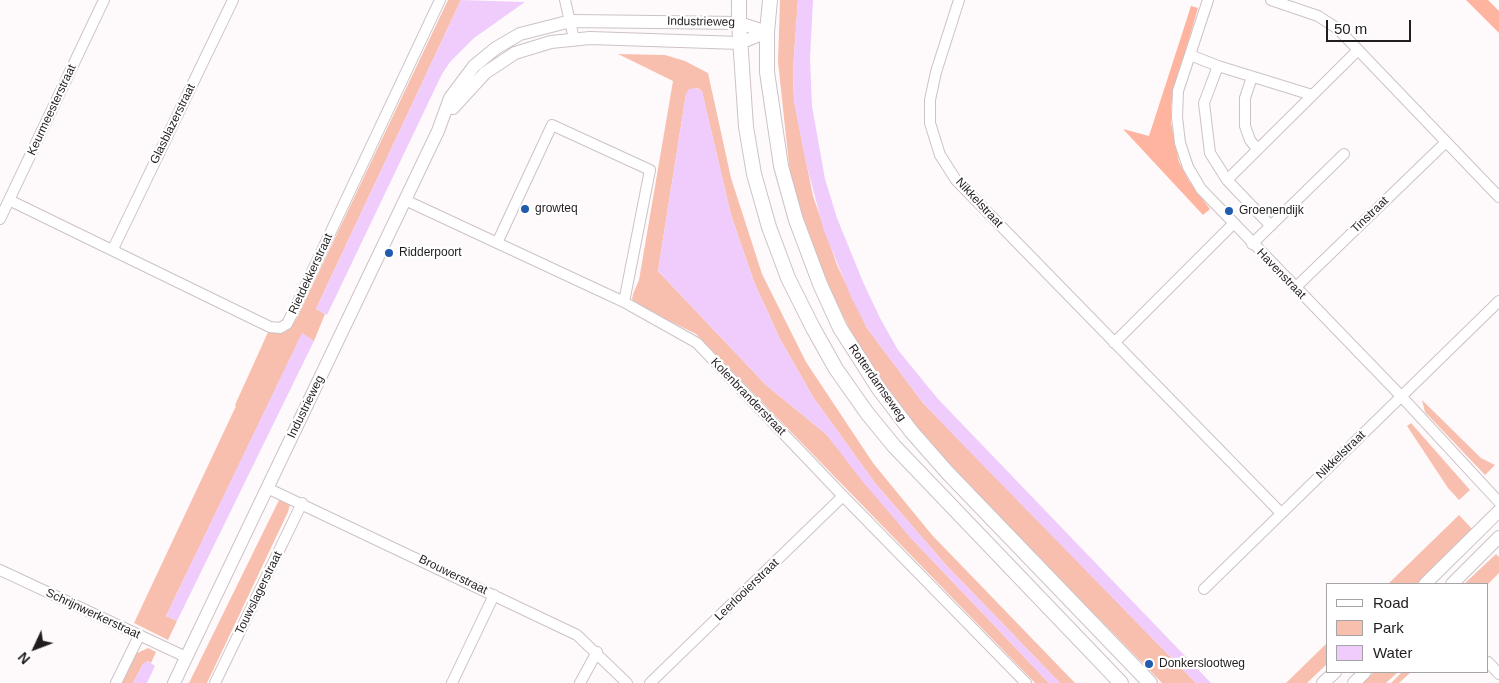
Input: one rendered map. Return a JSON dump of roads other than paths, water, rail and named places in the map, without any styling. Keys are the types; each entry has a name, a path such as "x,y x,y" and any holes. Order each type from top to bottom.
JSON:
{"main road":[{"name":"Rotterdamseweg","path":"739,0 746,127 754,174 769,226 788,278 812,328 836,369 867,413 923,478 1121,683"},
{"name":"Rotterdamseweg","path":"770,0 767,32 770,97 781,166 796,220 820,284 858,359 911,431 947,472 1150,683"}],"street":[{"name":"Keurmeesterstraat","path":"0,219 104,0"},
{"name":"Glasblazerstraat","path":"113,249 233,0"},
{"name":"Rietdekkerstraat","path":"9,200 270,327 280,328 287,324 440,0"},
{"path":"565,0 572,21 574,39"},
{"name":"Nikkelstraat","path":"959,0 936,72 930,100 930,123 940,155 956,180 1281,513"},
{"name":"Havenstraat","path":"1208,0 1178,91 1177,116 1180,143 1188,167 1201,189 1233,224 1401,396 1499,502"},
{"path":"1271,0 1318,16 1338,28 1499,197"},
{"name":"Industrieweg","path":"174,683 438,131 450,98 474,66 496,48 520,34 572,21 739,23 767,32"},
{"name":"Industrieweg","path":"438,131 457,103 484,73 515,53 551,42 574,39 740,43 767,32"},
{"path":"1227,180 1358,50"},
{"path":"1190,55 1218,66 1312,96"},
{"path":"1218,66 1204,104 1210,153 1227,180 1271,226"},
{"path":"1252,77 1245,98 1245,126 1250,140 1257,149"},
{"path":"497,243 552,125 650,170 624,302"},
{"name":"Tinstraat","path":"1295,288 1446,142"},
{"path":"1252,244 1344,154"},
{"name":"Kolenbranderstraat","path":"405,200 624,302 697,343 1026,683"},
{"path":"1114,343 1233,224"},
{"path":"1401,396 1499,301"},
{"name":"Nikkelstraat","path":"1204,589 1401,396"},
{"name":"Brouwerstraat","path":"266,488 302,503 577,635 597,652 627,683"},
{"name":"Leerlooierstraat","path":"650,683 843,496"},
{"name":"Touwslagerstraat","path":"215,683 302,503"},
{"path":"1426,583 1499,511"},
{"path":"1453,583 1499,536"},
{"name":"Schrijnwerkerstraat","path":"0,570 186,657"},
{"path":"452,683 494,595"},
{"path":"116,683 139,636"},
{"path":"580,683 597,652"},
{"path":"1489,663 1499,674"},
{"path":"1323,683 1334,673"},
{"path":"1354,683 1364,673"}],"water":[{"path":"461,0 525,2 474,38 450,62 442,74 327,315 316,309"},
{"path":"798,0 813,0 810,58 812,106 825,179 837,218 863,282 898,350 938,399 1211,683 1196,683 970,452 923,403 867,328 852,299 824,231 805,159 794,101 793,70"},
{"path":"695,88 702,91 731,215 754,282 780,339 813,397 875,483 946,565 1060,683 1049,683 910,537 863,482 826,434 766,385 658,271 686,94 689,89"},
{"path":"302,333 314,341 177,621 166,616"},
{"path":"148,661 155,666 147,683 133,683 143,664"}],"place":[{"name":"growteq","path":"525,209"},
{"name":"Groenendijk","path":"1229,211"},
{"name":"Ridderpoort","path":"389,253"},
{"name":"Donkerslootweg","path":"1149,664"}]}
